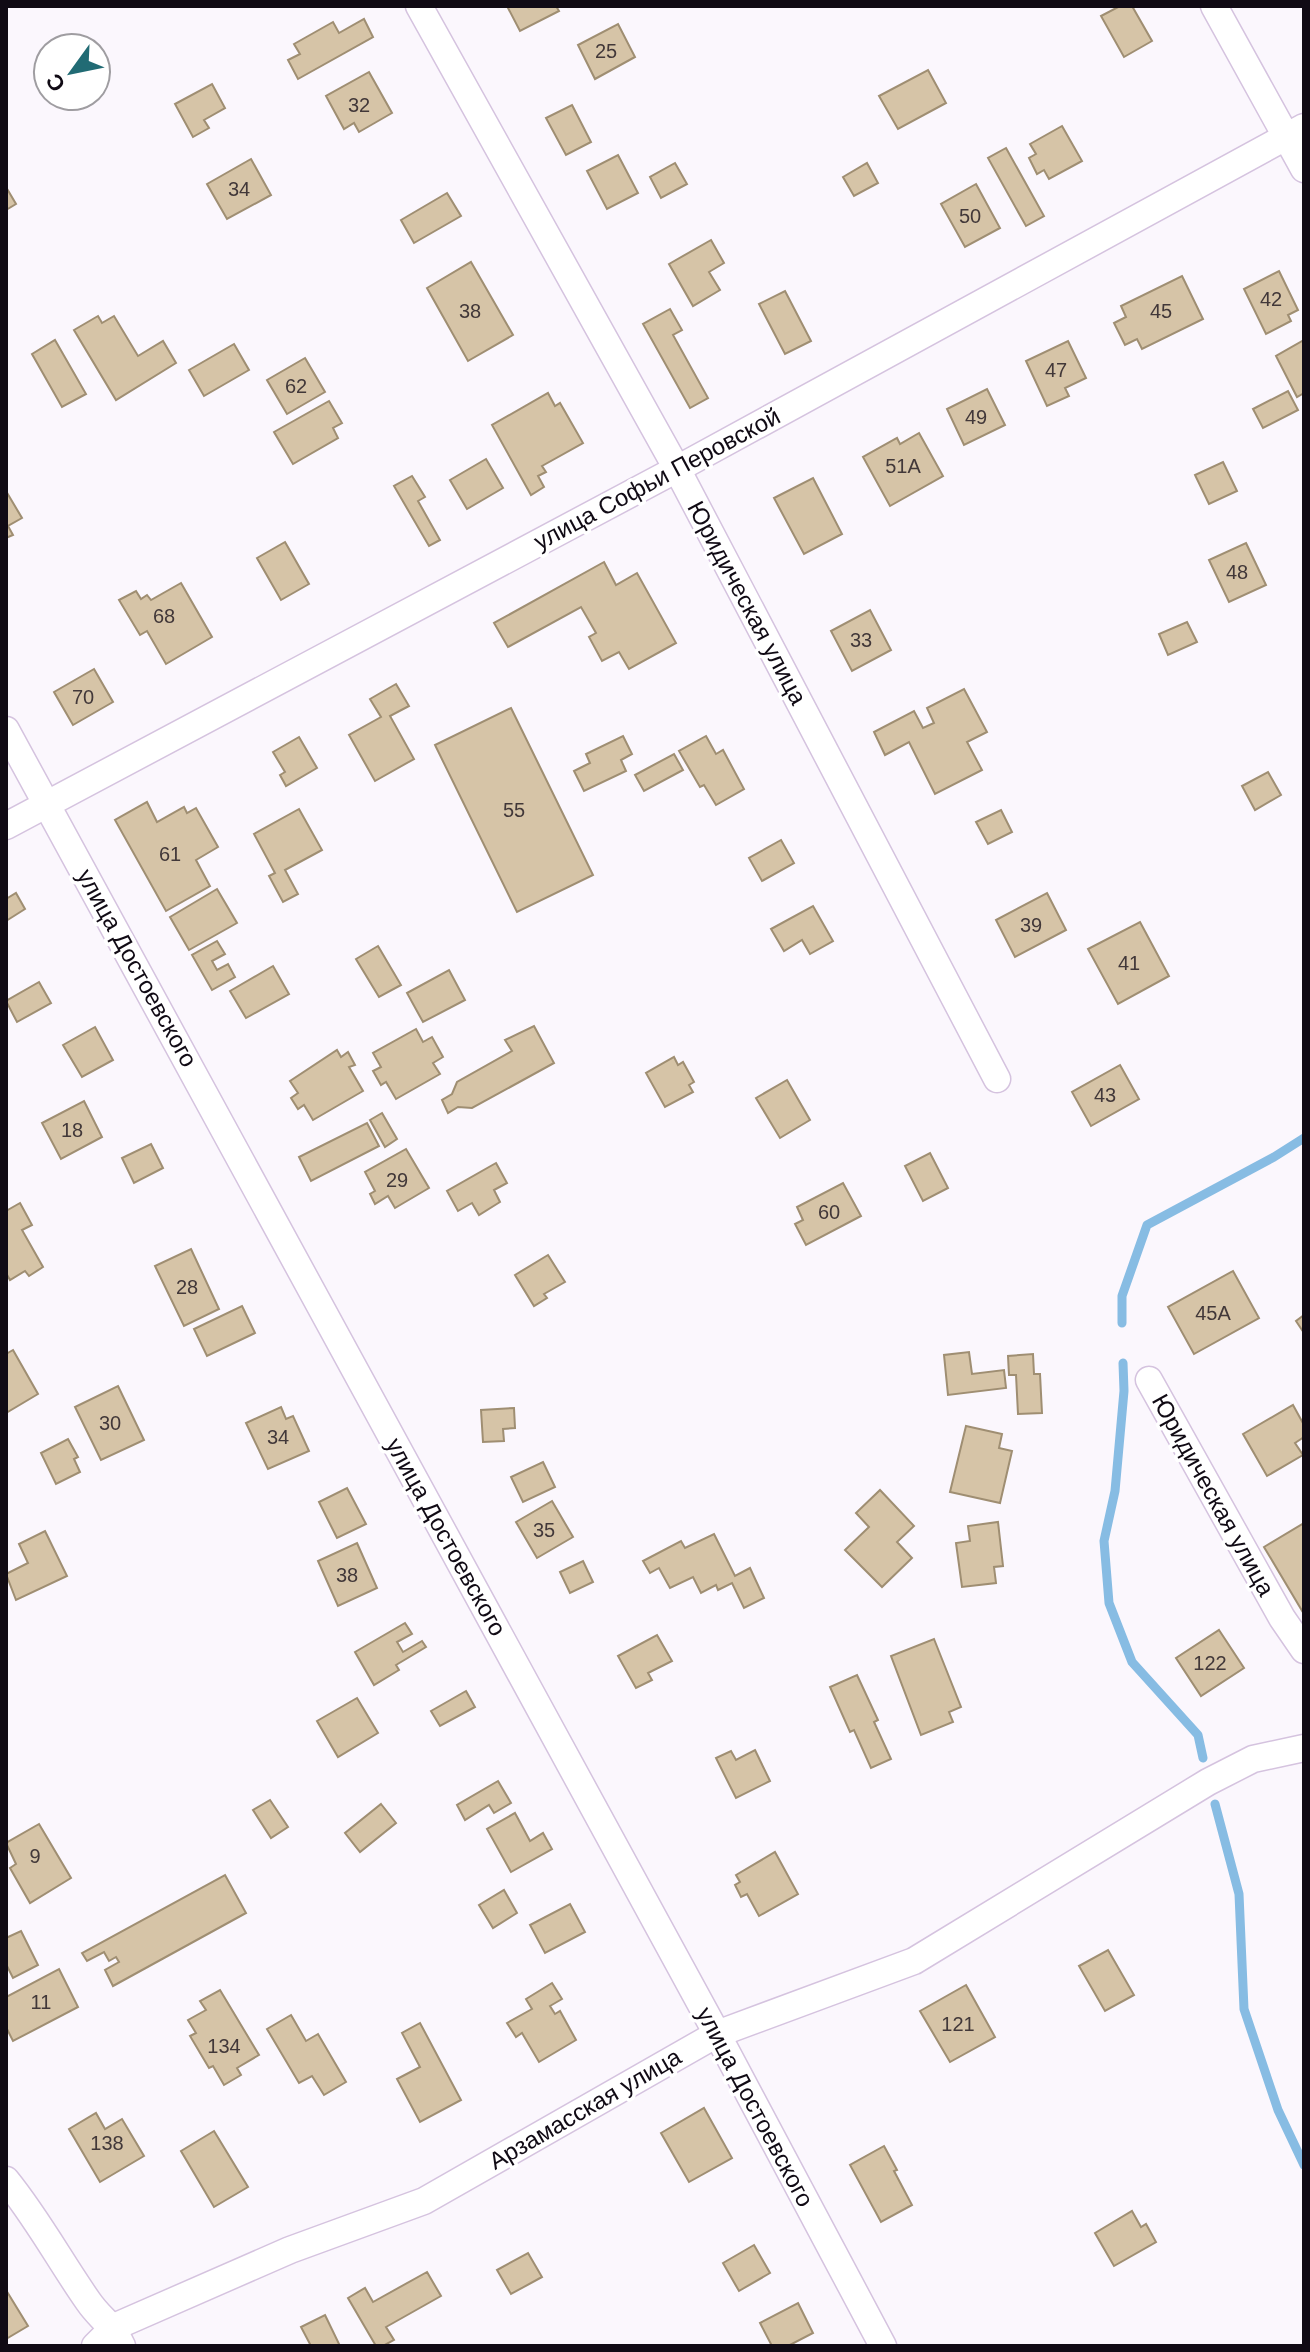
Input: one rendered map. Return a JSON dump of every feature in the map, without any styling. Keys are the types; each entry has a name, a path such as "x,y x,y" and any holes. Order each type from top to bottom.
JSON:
{"street":[{"name":"Юридическая улица","path":"419,6 677,469 997,1079"},
{"path":"1214,6 1295,132 1304,169"},
{"name":"улица Софьи Перовской","path":"6,826 677,469 1295,132"},
{"name":"улица Достоевского","path":"6,730 717,2034 883,2346"},
{"name":"Юридическая улица","path":"1149,1380 1282,1618 1304,1650"},
{"name":"Арзамасская улица","path":"111,2340 290,2250 424,2201 717,2034 914,1961 1216,1777 1253,1759 1304,1748"},
{"path":"6,2180 23,2201 111,2340"}],"building":[{"path":"507,6 556,6 559,11 520,31"},
{"path":"1120,6 1132,6 1152,41 1124,57 1101,16"},
{"path":"364,19 373,37 298,79 288,60 300,54 294,44 333,22 339,33"},
{"path":"618,24 635,57 595,79 578,45"},
{"path":"928,70 946,103 898,129 879,96"},
{"path":"369,72 392,113 359,132 354,123 344,129 326,96"},
{"path":"212,84 225,108 204,120 209,128 193,137 175,104"},
{"path":"572,105 591,142 566,155 546,118"},
{"path":"1062,126 1082,161 1049,179 1044,170 1037,174 1029,158 1036,154 1030,144"},
{"path":"1006,148 1044,216 1026,226 988,158"},
{"path":"618,155 638,193 607,209 587,171"},
{"path":"251,159 271,195 227,219 207,184"},
{"path":"675,163 687,184 661,198 650,177"},
{"path":"867,163 878,183 854,196 843,177"},
{"path":"976,184 1000,228 965,247 941,204"},
{"path":"6,187 16,204 6,210"},
{"path":"447,193 461,216 414,243 401,220"},
{"path":"711,240 724,263 709,272 720,290 693,306 669,264"},
{"path":"471,262 513,335 468,361 427,288"},
{"path":"1279,271 1298,310 1288,315 1291,321 1266,334 1244,289"},
{"path":"1182,276 1203,319 1142,349 1137,339 1125,345 1114,323 1126,317 1121,306"},
{"path":"785,291 811,341 785,354 759,304"},
{"path":"670,309 682,330 673,335 708,398 690,408 643,324"},
{"path":"98,316 102,323 114,316 138,356 163,341 176,363 116,400 74,330"},
{"path":"55,340 86,394 62,407 32,354"},
{"path":"1304,340 1304,393 1297,397 1276,356"},
{"path":"1068,341 1086,378 1065,388 1069,396 1047,406 1026,361"},
{"path":"234,344 249,370 204,396 189,370"},
{"path":"305,358 325,392 287,414 267,380"},
{"path":"987,389 1005,425 964,445 947,409"},
{"path":"1288,391 1298,410 1263,428 1253,409"},
{"path":"548,393 555,406 560,403 583,443 542,466 546,472 538,476 544,487 531,495 492,425"},
{"path":"329,401 342,423 333,428 338,438 293,464 274,432"},
{"path":"919,433 943,476 890,506 863,457 897,438 900,444"},
{"path":"486,459 503,488 467,509 450,480"},
{"path":"1223,462 1237,491 1209,504 1195,475"},
{"path":"412,476 425,497 418,501 440,540 429,546 394,486"},
{"path":"813,478 842,534 804,554 774,498"},
{"path":"6,491 22,518 8,526 13,535 6,538"},
{"path":"285,542 309,584 281,600 257,558"},
{"path":"1246,543 1266,585 1229,602 1209,560"},
{"path":"604,562 616,585 637,573 676,643 629,669 619,652 602,661 589,637 596,633 581,607 508,647 494,623"},
{"path":"181,583 212,637 166,664 147,631 140,635 119,600 136,591 141,599 147,595 151,600"},
{"path":"870,610 891,650 852,671 831,631"},
{"path":"1187,622 1197,642 1168,655 1159,634"},
{"path":"94,669 113,702 73,725 54,692"},
{"path":"396,684 409,706 390,716 414,759 375,781 349,735 381,717 370,699"},
{"path":"964,689 987,732 967,742 982,770 935,794 909,742 885,755 874,732 914,711 923,728 934,723 927,708"},
{"path":"511,708 593,875 517,912 435,745"},
{"path":"623,736 632,754 621,760 626,771 584,791 574,771 590,763 586,754"},
{"path":"706,736 716,754 723,750 744,789 716,805 704,785 700,787 679,751"},
{"path":"299,737 317,768 286,786 280,775 285,772 273,752"},
{"path":"674,754 683,770 644,791 635,775"},
{"path":"1268,772 1281,795 1255,810 1242,786"},
{"path":"147,802 157,822 184,807 187,813 196,808 218,847 196,860 210,886 166,911 115,820"},
{"path":"299,809 322,850 285,870 298,894 283,902 269,876 275,873 254,834"},
{"path":"1001,810 1012,832 988,844 976,822"},
{"path":"781,840 794,863 762,881 749,858"},
{"path":"217,889 237,923 189,950 170,917"},
{"path":"16,893 25,909 6,921 6,899"},
{"path":"1047,893 1066,930 1015,957 996,920"},
{"path":"813,906 833,941 810,954 802,940 784,951 771,929"},
{"path":"1140,922 1169,976 1118,1004 1088,949"},
{"path":"217,941 225,954 212,961 217,970 228,964 235,977 212,990 192,955"},
{"path":"378,946 401,985 379,997 356,959"},
{"path":"273,966 289,994 246,1018 230,991"},
{"path":"449,970 465,1000 423,1022 407,993"},
{"path":"39,982 51,1003 17,1022 6,1001"},
{"path":"534,1026 554,1063 472,1108 458,1107 448,1113 442,1100 452,1094 457,1082 512,1051 505,1040"},
{"path":"95,1027 113,1060 82,1077 63,1045"},
{"path":"416,1029 423,1042 432,1037 443,1057 433,1063 440,1074 396,1099 386,1082 381,1085 373,1071 381,1067 373,1053"},
{"path":"337,1050 341,1057 348,1052 355,1065 349,1067 363,1091 313,1120 304,1105 298,1109 291,1098 298,1093 290,1081"},
{"path":"674,1057 678,1065 683,1062 694,1082 689,1085 693,1092 665,1107 646,1073"},
{"path":"1120,1065 1139,1099 1091,1126 1072,1092"},
{"path":"787,1080 810,1120 780,1138 756,1098"},
{"path":"84,1101 102,1137 61,1159 42,1123"},
{"path":"382,1113 397,1139 385,1147 370,1120"},
{"path":"367,1123 379,1146 311,1181 299,1157"},
{"path":"151,1144 163,1168 134,1183 122,1158"},
{"path":"406,1149 429,1188 395,1208 388,1196 375,1204 370,1194 375,1191 365,1172"},
{"path":"930,1153 948,1188 923,1201 905,1166"},
{"path":"496,1163 507,1183 494,1190 500,1202 479,1215 472,1203 458,1211 447,1191"},
{"path":"843,1183 861,1216 806,1245 795,1224 803,1220 797,1207"},
{"path":"20,1203 32,1225 22,1230 43,1267 29,1276 25,1271 10,1280 6,1273 6,1211"},
{"path":"191,1249 219,1309 184,1326 155,1266"},
{"path":"548,1255 565,1282 544,1294 547,1298 534,1306 515,1275"},
{"path":"1233,1271 1259,1318 1194,1354 1168,1307"},
{"path":"242,1306 255,1333 207,1356 194,1329"},
{"path":"1304,1315 1304,1333 1296,1321"},
{"path":"13,1350 38,1394 6,1413 6,1354"},
{"path":"969,1352 972,1374 1004,1370 1006,1388 948,1395 944,1355"},
{"path":"1033,1354 1034,1374 1040,1374 1042,1413 1018,1414 1016,1375 1009,1375 1008,1356"},
{"path":"118,1386 144,1440 101,1460 75,1407"},
{"path":"1293,1405 1304,1425 1304,1437 1295,1443 1303,1455 1267,1476 1243,1434"},
{"path":"281,1407 286,1419 293,1416 309,1451 268,1469 246,1423"},
{"path":"514,1408 515,1428 503,1429 504,1441 483,1442 481,1410"},
{"path":"966,1426 1002,1434 999,1448 1012,1451 1000,1503 950,1492"},
{"path":"68,1439 78,1457 74,1459 80,1472 56,1484 41,1453"},
{"path":"543,1462 555,1487 523,1502 511,1477"},
{"path":"347,1488 366,1524 337,1538 319,1502"},
{"path":"880,1490 914,1526 897,1542 912,1558 882,1587 845,1550 869,1527 856,1513"},
{"path":"552,1501 573,1537 537,1558 516,1522"},
{"path":"998,1522 1003,1566 994,1567 996,1583 962,1587 956,1543 970,1541 968,1526"},
{"path":"1304,1523 1304,1614 1264,1547"},
{"path":"45,1531 67,1576 16,1600 6,1574 28,1563 19,1544"},
{"path":"714,1534 735,1576 750,1568 764,1598 744,1608 732,1583 718,1590 716,1585 701,1593 693,1577 670,1588 659,1568 650,1573 643,1561 681,1541 685,1548"},
{"path":"357,1543 377,1588 338,1606 318,1561"},
{"path":"583,1561 593,1582 570,1593 560,1572"},
{"path":"405,1623 412,1634 397,1642 403,1652 422,1641 426,1647 396,1665 399,1670 374,1685 355,1652"},
{"path":"1219,1630 1244,1668 1201,1696 1176,1658"},
{"path":"657,1635 672,1661 648,1673 652,1680 636,1688 618,1656"},
{"path":"934,1639 961,1707 949,1712 953,1722 921,1735 891,1656"},
{"path":"857,1675 878,1720 874,1722 891,1759 871,1768 854,1730 850,1732 830,1687"},
{"path":"466,1691 475,1707 440,1726 431,1711"},
{"path":"357,1698 378,1733 338,1757 317,1721"},
{"path":"755,1750 770,1781 736,1798 716,1758 731,1751 736,1760"},
{"path":"498,1781 511,1803 494,1813 489,1805 465,1820 457,1805"},
{"path":"270,1800 288,1827 271,1838 253,1810"},
{"path":"381,1804 396,1823 360,1852 345,1833"},
{"path":"515,1813 530,1841 543,1833 552,1849 511,1872 487,1829"},
{"path":"39,1824 71,1878 30,1903 10,1868 16,1864 6,1843"},
{"path":"775,1852 798,1894 759,1916 747,1894 741,1897 735,1885 740,1882 736,1875"},
{"path":"225,1875 246,1913 113,1986 105,1970 119,1962 116,1957 109,1961 104,1952 87,1961 82,1953"},
{"path":"504,1890 517,1913 493,1928 479,1905"},
{"path":"570,1904 585,1932 545,1953 530,1925"},
{"path":"21,1931 38,1965 13,1978 6,1964 6,1938"},
{"path":"1108,1950 1134,1995 1105,2011 1079,1966"},
{"path":"59,1969 78,2007 13,2041 6,2027 6,1997"},
{"path":"552,1983 562,1999 550,2006 555,2014 560,2011 576,2040 539,2062 522,2033 516,2037 507,2023 532,2009 526,1999"},
{"path":"966,1985 995,2037 950,2062 920,2011"},
{"path":"220,1990 259,2055 237,2068 241,2075 224,2085 213,2066 209,2068 190,2036 196,2033 188,2020 206,2010 200,2001"},
{"path":"291,2015 306,2041 318,2034 346,2082 324,2095 312,2076 299,2083 267,2029"},
{"path":"420,2023 461,2100 420,2122 397,2079 420,2067 402,2033"},
{"path":"704,2108 732,2158 689,2182 661,2133"},
{"path":"96,2113 105,2129 122,2119 144,2156 100,2182 69,2129"},
{"path":"214,2131 248,2187 214,2207 181,2151"},
{"path":"884,2146 912,2205 881,2222 850,2165"},
{"path":"1132,2211 1141,2227 1146,2224 1156,2242 1114,2266 1095,2233"},
{"path":"754,2245 770,2273 739,2291 723,2263"},
{"path":"528,2253 542,2277 511,2294 497,2270"},
{"path":"427,2272 441,2296 386,2327 394,2340 376,2346 348,2298 365,2288 373,2302"},
{"path":"6,2290 28,2326 6,2339"},
{"path":"798,2303 813,2333 788,2346 772,2346 760,2323"},
{"path":"325,2315 340,2346 311,2346 301,2327"}],"waterway":[{"path":"1122,1323 1122,1296 1147,1225 1304,1138"},
{"path":"1123,1363 1124,1391 1115,1491 1104,1541 1109,1603 1132,1662 1198,1735 1203,1758"},
{"path":"1215,1804 1239,1894 1244,2009 1278,2110 1304,2165"}]}
